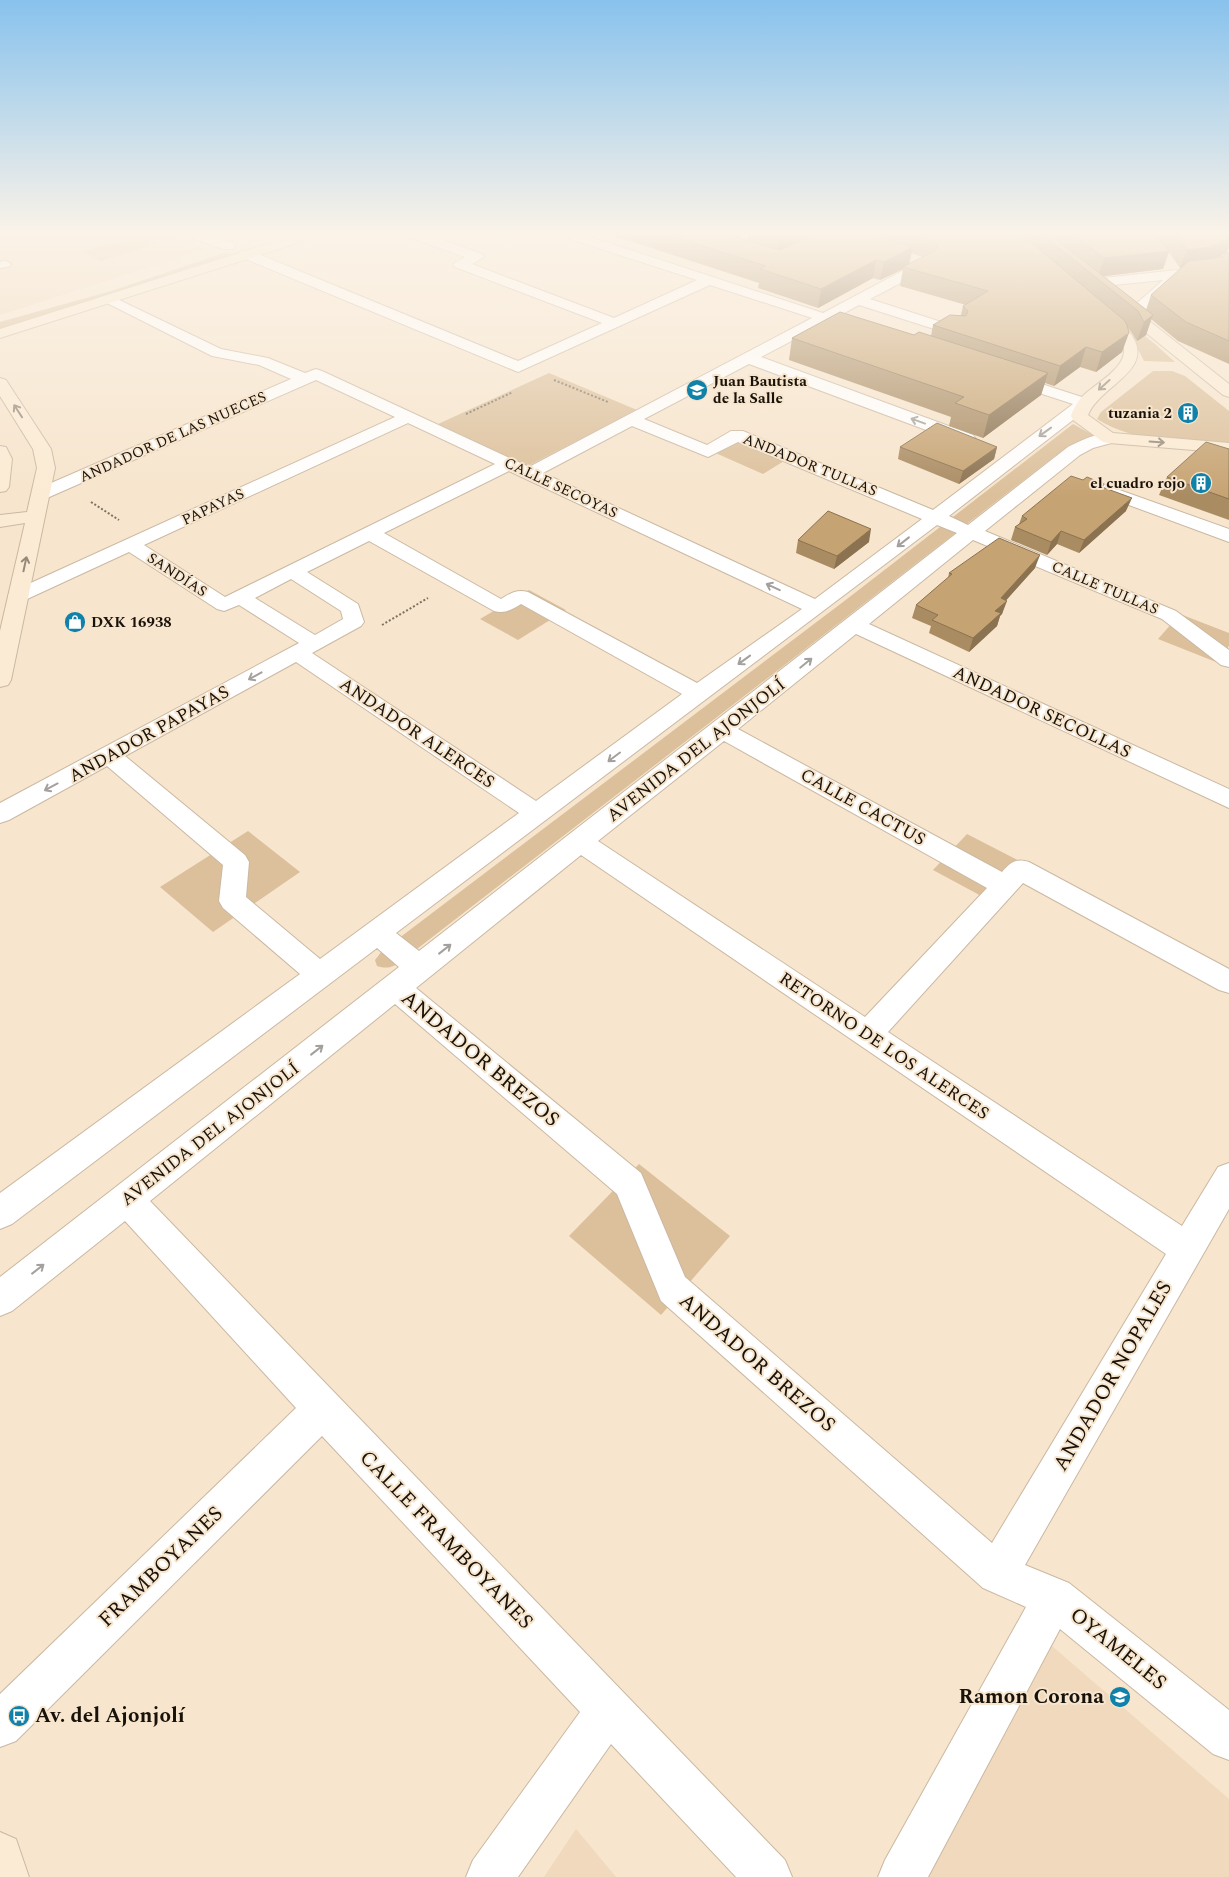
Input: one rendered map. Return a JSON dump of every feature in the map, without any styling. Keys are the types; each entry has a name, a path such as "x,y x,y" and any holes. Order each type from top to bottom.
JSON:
{"street":[{"path":"0,334 43,321"},
{"path":"150,321 217,353 263,360 305,379"},
{"path":"409,321 520,366 620,321"},
{"path":"609,321 615,323"},
{"path":"530,474 820,321"},
{"path":"833,321 879,336"},
{"path":"923,321 956,331"},
{"path":"1108,321 1125,335 1131,345 1132,354 1129,364"},
{"path":"1140,321 1229,392"},
{"path":"748,358 997,451"},
{"path":"0,1213 698,693 817,608 935,516 997,451 1085,403 1129,364 1152,358 1198,367"},
{"path":"990,372 1085,403"},
{"name":"CALLE SECOYAS","path":"305,379 316,374 817,608"},
{"name":"ANDADOR DE LAS NUECES","path":"41,494 305,379"},
{"path":"0,383 42,449 46,468 0,680"},
{"path":"1085,403 1080,416 1109,438 1229,448"},
{"name":"PAPAYAS","path":"18,596 408,417"},
{"name":"ANDADOR TULLAS","path":"636,418 708,452 737,435 935,516"},
{"name":"AVENIDA DEL AJONJOLÍ","path":"0,1299 972,532 1065,475 1074,451 1087,444 1109,438"},
{"path":"0,451 3,459 0,487"},
{"path":"232,601 509,464"},
{"path":"1065,475 1229,536"},
{"path":"0,521 36,516"},
{"path":"935,516 972,532"},
{"name":"CALLE TULLAS","path":"972,532 1169,615 1229,660"},
{"path":"369,533 501,607 521,596 698,693"},
{"name":"SANDÍAS","path":"130,545 232,601 306,648"},
{"name":"ANDADOR PAPAYAS","path":"0,814 354,622 351,608 292,571"},
{"name":"ANDADOR SECOLLAS","path":"854,625 1229,800"},
{"name":"ANDADOR ALERCES","path":"306,648 538,814"},
{"name":"CALLE CACTUS","path":"722,730 1004,885"},
{"path":"110,756 236,862 232,901 320,975"},
{"name":"RETORNO DE LOS ALERCES","path":"580,842 1188,1249"},
{"path":"867,1034 1020,868 1229,982"},
{"path":"378,933 408,978"},
{"name":"ANDADOR BREZOS","path":"408,978 629,1184 673,1289 998,1574"},
{"name":"ANDADOR NOPALES","path":"998,1574 1229,1178"},
{"name":"CALLE FRAMBOYANES","path":"126,1199 322,1410 768,1877"},
{"name":"FRAMBOYANES","path":"0,1725 322,1410"},
{"name":"OYAMELES","path":"998,1574 1054,1598 1229,1738"},
{"path":"902,1877 1054,1598"},
{"path":"490,1877 608,1710"},
{"path":"0,1855 5,1877"}],"path":[{"path":"520,366 546,376 636,418"},
{"path":"434,429 546,376"},
{"path":"381,625 456,582"}],"shaded area":[{"path":"5,321 33,321 0,331 0,322"},
{"path":"1112,321 1125,321 1175,362 1144,361 1133,340"},
{"path":"1153,371 1172,371 1185,376 1229,411 1229,448 1178,443 1144,437 1127,433 1097,419 1101,412"},
{"path":"549,373 637,410 514,473 425,430"},
{"path":"1073,424 1102,440 1055,456 401,961 388,967 377,966 375,960 382,951 847,599"},
{"path":"737,436 789,458 763,474 711,451"},
{"path":"529,590 566,610 518,640 480,619"},
{"path":"1180,614 1229,633 1229,646 1216,662 1158,639"},
{"path":"248,831 300,872 213,932 160,887"},
{"path":"967,834 1031,867 998,905 933,870"},
{"path":"639,1164 730,1236 661,1315 569,1236"},
{"path":"1052,1646 1229,1799 1229,1877 928,1877"},
{"path":"576,1829 616,1877 544,1877"}],"building":[{"path":"824,321 868,321 914,335 919,332 1048,373 989,415 955,403 964,397 792,338"},
{"path":"940,321 1124,321 1129,333 1102,352 1086,347 1060,366 933,325"},
{"path":"1184,321 1229,321 1229,341"},
{"path":"937,423 997,447 963,471 900,447"},
{"path":"1206,442 1229,449 1229,499 1167,477"},
{"path":"1071,476 1083,480 1087,477 1104,484 1102,487 1132,498 1084,540 1061,531 1051,542 1015,527 1027,519 1022,516"},
{"path":"828,511 871,529 837,556 798,540"},
{"path":"999,538 1040,555 1001,598 1007,601 995,611 1001,613 973,638 932,620 938,615 916,605 952,574 949,573"}],"place":[{"name":"Juan Bautista de la Salle","path":"697,390"},
{"name":"tuzania 2","path":"1188,413"},
{"name":"el cuadro rojo","path":"1201,483"},
{"name":"DXK 16938","path":"75,622"},
{"name":"Ramon Corona","path":"1120,1697"},
{"name":"Av. del Ajonjolí","path":"19,1716"}]}
